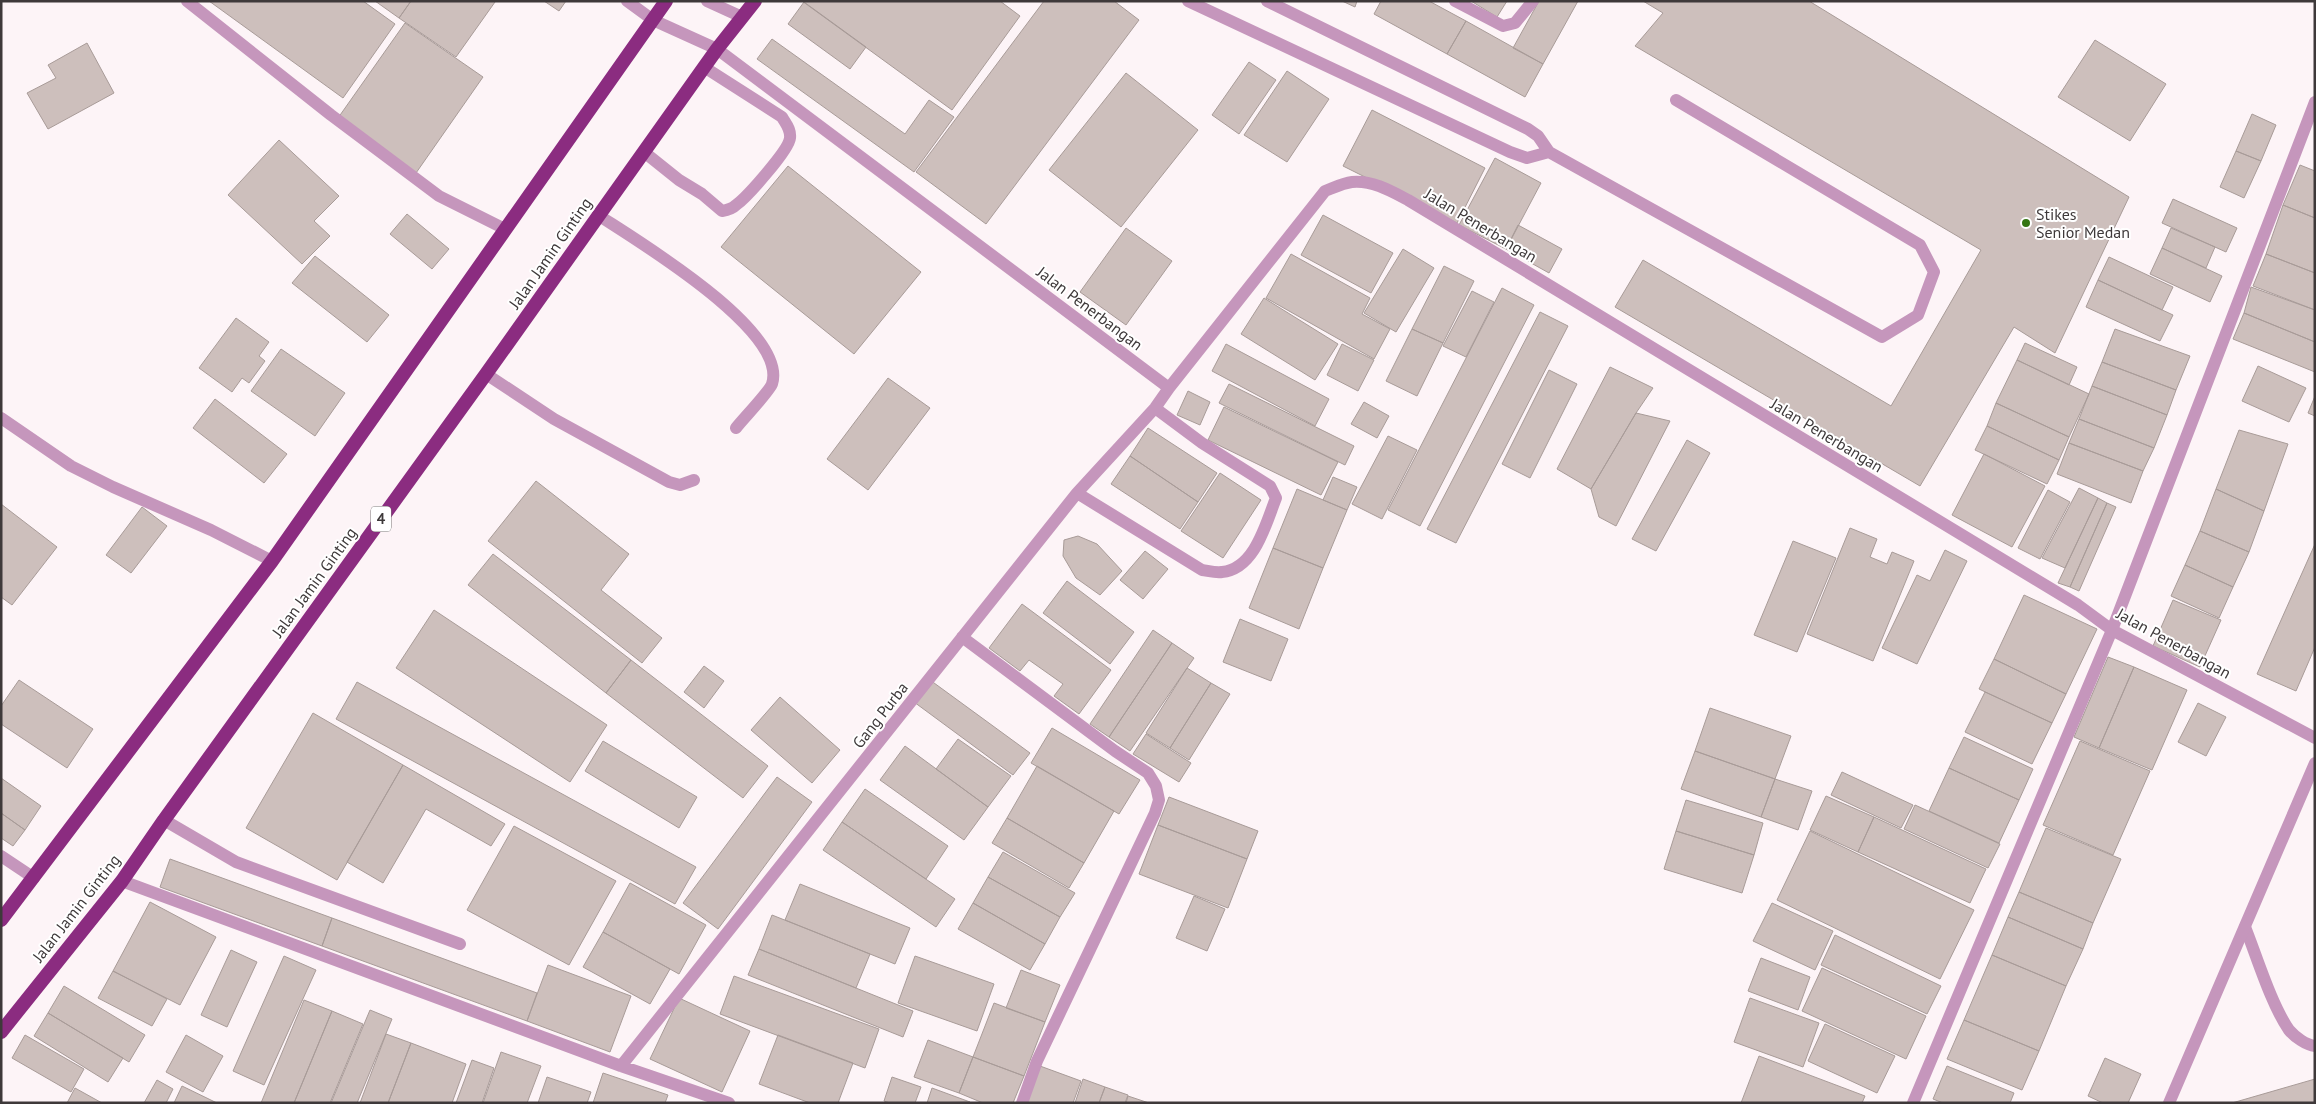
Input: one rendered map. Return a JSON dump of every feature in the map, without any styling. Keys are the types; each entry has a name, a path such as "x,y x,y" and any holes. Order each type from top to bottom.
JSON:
{"highway":[{"path":"1,920 272,561 666,1"},
{"name":"Jalan Jamin Ginting","path":"1,1032 122,881 704,67 755,1"}],"street":[{"path":"187,1 331,116 439,196 505,229"},
{"name":"Jalan Penerbangan","path":"627,1 653,20 717,49 1169,388 1325,191 1351,182 1371,184 1388,189 2078,605 2112,630 2315,738"},
{"path":"707,1 742,17"},
{"path":"1188,1 1510,152 1527,158 1549,152"},
{"path":"1267,1 1528,129 1538,136 1549,152 1882,337 1918,315 1934,272 1920,245 1676,100"},
{"path":"1455,1 1503,26 1515,23 1534,1"},
{"path":"644,152 722,211 729,210 738,204 763,178 790,140 790,128 782,117 704,67"},
{"path":"1913,1103 2112,630 2315,102"},
{"path":"2302,133 2315,138"},
{"path":"598,215 674,266 734,312 754,333 766,350 772,368 772,384 736,428"},
{"path":"486,374 554,419 668,482 680,485 694,480"},
{"name":"Gang Purba","path":"621,1066 1077,493 1155,408 1169,388"},
{"path":"1077,493 1202,570 1223,572 1244,563 1262,535 1276,498 1274,492 1270,486 1255,475 1202,443 1155,408"},
{"path":"1,418 71,466 113,487 211,530 272,561"},
{"path":"962,637 1115,751 1148,773 1156,786 1159,800 1151,822 1037,1061 1022,1103"},
{"path":"2169,1103 2315,763"},
{"path":"164,820 236,862 460,944"},
{"path":"1,856 34,878"},
{"path":"122,881 621,1066 729,1103"},
{"path":"2246,927 2276,1004 2290,1031 2308,1045 2315,1046"}],"building":[{"path":"209,1 363,1 395,24 343,98"},
{"path":"375,1 411,1 399,18"},
{"path":"411,1 495,2 456,57 399,18"},
{"path":"544,1 566,1 559,11"},
{"path":"802,1 1000,1 1020,16 952,110"},
{"path":"1044,1 1114,1 1139,20 986,224 916,172"},
{"path":"1342,1 1357,1 1355,7"},
{"path":"1381,1 1429,1 1466,21 1447,54 1374,14"},
{"path":"1471,1 1507,1 1497,17"},
{"path":"1539,1 1578,1 1543,64 1513,48"},
{"name":"Stikes Senior Medan","path":"1643,1 1809,1 2129,197 2055,353 2014,327 1920,486 1615,307 1643,260 1891,406 1981,250 1635,46 1663,13"},
{"path":"804,2 866,47 850,69 788,24"},
{"path":"1466,21 1543,64 1525,97 1447,54"},
{"path":"405,23 483,77 416,173 338,118"},
{"path":"772,39 905,134 929,100 954,117 914,172 757,59"},
{"path":"2095,40 2166,84 2130,141 2058,97"},
{"path":"87,43 114,93 48,129 27,93 56,78 48,65"},
{"path":"1249,62 1276,80 1239,134 1212,115"},
{"path":"1287,71 1329,99 1287,162 1244,135"},
{"path":"1126,73 1198,130 1121,227 1049,170"},
{"path":"1372,110 1485,168 1457,223 1343,166"},
{"path":"2252,114 2276,125 2261,161 2236,151"},
{"path":"279,140 339,196 314,221 330,236 302,264 228,195"},
{"path":"2236,151 2261,161 2244,198 2220,187"},
{"path":"1495,158 1541,183 1506,249 1459,225"},
{"path":"2300,165 2315,171 2315,218 2283,205"},
{"path":"788,166 921,272 854,354 721,247"},
{"path":"2173,199 2237,228 2226,252 2162,223"},
{"path":"2283,205 2315,218 2315,273 2266,254"},
{"path":"407,214 449,249 432,269 390,234"},
{"path":"1323,215 1393,253 1371,293 1301,255"},
{"path":"1518,225 1562,249 1549,273 1506,249"},
{"path":"1126,228 1172,261 1126,325 1080,292"},
{"path":"2171,228 2215,247 2206,268 2162,248"},
{"path":"2162,248 2222,276 2210,302 2150,274"},
{"path":"1403,249 1434,268 1396,332 1364,313"},
{"path":"1291,254 1370,298 1362,314 1390,329 1374,359 1266,298"},
{"path":"2266,254 2315,273 2315,310 2253,286"},
{"path":"315,256 389,315 367,342 292,283"},
{"path":"2109,257 2173,287 2162,310 2098,280"},
{"path":"1444,266 1474,281 1443,343 1412,329"},
{"path":"2098,280 2173,315 2160,341 2086,307"},
{"path":"2251,287 2315,310 2315,342 2244,313"},
{"path":"1502,288 1534,305 1420,526 1388,510"},
{"path":"1472,291 1494,302 1466,357 1443,346"},
{"path":"1264,298 1338,344 1315,380 1241,334"},
{"path":"1540,312 1568,326 1456,543 1427,529"},
{"path":"2244,313 2315,342 2315,372 2233,339"},
{"path":"236,318 269,342 259,356 265,361 249,383 242,378 232,392 199,368"},
{"path":"1412,329 1443,343 1417,396 1386,381"},
{"path":"2115,329 2190,356 2176,390 2102,362"},
{"path":"2025,343 2077,367 2069,385 2017,360"},
{"path":"1226,344 1329,399 1315,426 1212,371"},
{"path":"1342,344 1374,360 1358,391 1327,375"},
{"path":"281,349 345,393 315,436 251,391"},
{"path":"2017,360 2089,394 2069,437 1996,403"},
{"path":"2102,362 2176,390 2167,415 2092,386"},
{"path":"2258,366 2306,388 2289,422 2242,401"},
{"path":"1610,367 1653,388 1591,489 1557,469"},
{"path":"1549,370 1577,384 1530,478 1502,464"},
{"path":"888,378 930,408 868,490 827,459"},
{"path":"1229,384 1354,446 1345,465 1219,403"},
{"path":"2092,386 2167,415 2154,448 2079,419"},
{"path":"1188,391 1210,402 1200,425 1177,415"},
{"path":"2315,396 2315,416 2308,413"},
{"path":"215,399 287,454 264,483 193,428"},
{"path":"1364,402 1389,416 1377,438 1351,424"},
{"path":"1996,403 2069,437 2059,460 1987,426"},
{"path":"1224,407 1338,462 1321,495 1208,440"},
{"path":"1636,413 1670,421 1616,526 1599,517 1591,489"},
{"path":"2079,419 2154,448 2143,471 2069,443"},
{"path":"1987,426 2059,460 2047,484 1975,450"},
{"path":"1148,428 1217,473 1198,502 1130,456"},
{"path":"2239,430 2288,444 2264,511 2216,489"},
{"path":"1388,436 1417,450 1382,519 1352,504"},
{"path":"1687,440 1710,453 1656,551 1632,539"},
{"path":"2069,443 2143,471 2131,503 2057,474"},
{"path":"1984,454 2045,486 2012,547 1952,515"},
{"path":"1130,456 1198,502 1180,529 1111,484"},
{"path":"1220,473 1261,500 1223,558 1181,531"},
{"path":"1333,477 1357,487 1347,510 1323,500"},
{"path":"536,481 629,554 601,590 662,638 642,663 488,541"},
{"path":"2079,488 2098,498 2065,568 2042,558"},
{"path":"1297,489 1347,510 1323,568 1273,548"},
{"path":"2216,489 2264,511 2249,552 2200,531"},
{"path":"2048,490 2070,502 2040,559 2018,548"},
{"path":"2098,498 2107,503 2070,587 2058,583"},
{"path":"2107,503 2116,507 2079,591 2070,587"},
{"path":"1,504 57,547 12,605 1,597"},
{"path":"142,507 167,526 131,573 106,555"},
{"path":"1850,528 1877,539 1870,557 1887,564 1892,552 1914,561 1873,661 1807,634"},
{"path":"2200,531 2249,552 2233,587 2185,565"},
{"path":"1078,536 1097,544 1122,571 1100,595 1076,578 1063,556 1064,540"},
{"path":"1793,541 1836,558 1797,652 1754,635"},
{"path":"2315,544 2315,647 2296,691 2257,674"},
{"path":"1273,548 1323,568 1299,629 1249,608"},
{"path":"1945,550 1967,561 1917,664 1882,648 1917,575 1930,581"},
{"path":"1145,551 1168,569 1143,599 1120,580"},
{"path":"493,554 631,660 606,693 468,585"},
{"path":"2185,565 2233,587 2219,618 2171,596"},
{"path":"1067,581 1134,632 1110,664 1043,613"},
{"path":"2024,595 2097,629 2066,694 1994,659"},
{"path":"2173,600 2221,620 2200,667 2153,646"},
{"path":"1022,604 1111,670 1079,714 1054,696 1063,684 1029,660 1020,671 989,648"},
{"path":"434,610 607,725 570,782 396,668"},
{"path":"1240,619 1288,639 1271,681 1223,662"},
{"path":"1153,630 1172,643 1109,737 1090,724"},
{"path":"1172,643 1194,658 1130,751 1109,737"},
{"path":"2108,657 2134,667 2099,748 2074,737"},
{"path":"1994,659 2066,694 2052,723 1979,689"},
{"path":"631,660 768,766 743,798 606,693"},
{"path":"704,666 724,681 704,708 684,692"},
{"path":"2134,667 2187,690 2152,770 2099,748"},
{"path":"1187,668 1211,683 1170,748 1146,733"},
{"path":"19,680 93,729 67,768 1,724 1,706"},
{"path":"930,680 1030,753 1013,775 914,702"},
{"path":"357,682 696,867 675,904 336,719"},
{"path":"1211,683 1230,694 1189,760 1170,748"},
{"path":"1985,692 2052,723 2032,764 1965,732"},
{"path":"780,697 840,750 812,783 751,730"},
{"path":"2198,703 2226,717 2206,756 2178,742"},
{"path":"1710,708 1791,736 1775,779 1695,751"},
{"path":"313,713 403,765 337,880 246,828"},
{"path":"1052,728 1140,780 1119,814 1031,763"},
{"path":"1146,734 1191,763 1179,782 1133,754"},
{"path":"1964,737 2033,769 2019,800 1949,768"},
{"path":"958,739 1011,776 988,807 936,769"},
{"path":"603,741 697,797 679,828 585,771"},
{"path":"2080,741 2150,771 2113,855 2043,825"},
{"path":"905,746 988,807 964,840 880,780"},
{"path":"1695,751 1775,779 1761,817 1681,789"},
{"path":"403,765 505,824 491,846 426,809 383,883 347,862"},
{"path":"1037,766 1114,811 1084,863 1007,818"},
{"path":"1949,768 2019,800 1999,843 1929,811"},
{"path":"1842,772 1913,805 1901,828 1831,795"},
{"path":"777,777 812,802 718,929 683,903"},
{"path":"1,778 41,806 25,830 1,813"},
{"path":"1775,779 1812,791 1798,830 1761,817"},
{"path":"865,789 948,846 926,879 842,822"},
{"path":"1826,796 1874,817 1858,852 1810,830"},
{"path":"1169,797 1258,831 1247,859 1158,825"},
{"path":"1686,800 1763,823 1754,855 1676,831"},
{"path":"1915,805 2000,844 1988,868 1904,829"},
{"path":"1,813 25,830 13,846 1,838"},
{"path":"1874,817 1986,869 1970,903 1858,852"},
{"path":"1007,818 1084,863 1069,888 992,843"},
{"path":"842,822 955,899 936,927 823,850"},
{"path":"1158,825 1247,859 1228,908 1139,874"},
{"path":"514,826 616,881 569,965 467,910"},
{"path":"2046,828 2121,859 2093,923 2019,892"},
{"path":"1676,831 1754,855 1742,893 1664,869"},
{"path":"1810,831 1974,910 1940,979 1777,900"},
{"path":"1003,852 1075,893 1060,917 988,877"},
{"path":"170,859 332,918 322,946 160,887"},
{"path":"988,877 1060,917 1045,944 973,903"},
{"path":"630,883 706,925 679,974 603,932"},
{"path":"800,884 910,928 895,964 785,920"},
{"path":"2019,892 2093,923 2083,949 2008,917"},
{"path":"1194,896 1225,909 1207,951 1176,938"},
{"path":"150,902 216,937 180,1005 113,971"},
{"path":"973,903 1045,944 1030,970 958,929"},
{"path":"1772,903 1833,931 1815,970 1753,941"},
{"path":"772,915 870,954 856,988 759,949"},
{"path":"2008,917 2083,949 2066,986 1992,955"},
{"path":"332,918 537,993 527,1021 322,946"},
{"path":"603,932 670,969 650,1004 583,967"},
{"path":"1835,935 1941,986 1927,1014 1821,965"},
{"path":"759,949 913,1011 903,1037 748,975"},
{"path":"231,950 257,962 227,1027 201,1015"},
{"path":"1992,955 2066,986 2039,1051 1964,1020"},
{"path":"284,956 316,970 264,1085 233,1071"},
{"path":"915,956 994,984 977,1031 898,1003"},
{"path":"1761,958 1810,977 1798,1010 1748,991"},
{"path":"548,965 631,996 610,1052 527,1021"},
{"path":"1822,968 1926,1016 1906,1059 1802,1011"},
{"path":"1021,970 1060,985 1045,1022 1006,1008"},
{"path":"113,971 167,999 152,1026 98,998"},
{"path":"734,976 879,1029 865,1068 720,1014"},
{"path":"64,986 145,1035 129,1062 48,1013"},
{"path":"679,998 750,1031 722,1092 650,1059"},
{"path":"1750,998 1819,1023 1803,1067 1734,1042"},
{"path":"304,1000 332,1011 294,1103 261,1103"},
{"path":"994,1003 1045,1022 1024,1076 973,1057"},
{"path":"370,1010 392,1019 357,1103 331,1103"},
{"path":"332,1011 363,1024 330,1103 294,1103"},
{"path":"48,1013 123,1058 108,1082 34,1036"},
{"path":"1964,1020 2039,1051 2022,1090 1947,1059"},
{"path":"1825,1024 1895,1056 1877,1093 1808,1061"},
{"path":"386,1034 411,1043 388,1103 360,1103"},
{"path":"25,1035 84,1069 71,1092 12,1058"},
{"path":"186,1035 223,1056 203,1092 166,1072"},
{"path":"778,1035 853,1063 838,1103 810,1103 759,1084"},
{"path":"928,1040 973,1057 959,1093 914,1077"},
{"path":"411,1043 466,1064 452,1103 388,1103"},
{"path":"501,1052 541,1066 527,1103 483,1103"},
{"path":"1759,1056 1865,1096 1862,1103 1741,1103"},
{"path":"973,1057 1024,1076 1013,1103 983,1103 959,1093"},
{"path":"2105,1058 2141,1074 2128,1103 2103,1103 2088,1096"},
{"path":"472,1060 494,1068 482,1103 456,1103"},
{"path":"1040,1066 1081,1081 1073,1103 1027,1103"},
{"path":"1947,1066 2014,1093 2010,1103 1943,1103 1933,1099"},
{"path":"603,1073 668,1095 665,1103 593,1103"},
{"path":"547,1077 591,1092 587,1103 538,1103"},
{"path":"892,1077 921,1087 915,1103 890,1103 884,1101"},
{"path":"1083,1079 1105,1087 1099,1103 1075,1103"},
{"path":"2315,1079 2315,1103 2232,1103"},
{"path":"157,1080 173,1089 166,1103 144,1103"},
{"path":"182,1086 217,1103 174,1103"},
{"path":"1105,1087 1128,1095 1125,1103 1099,1103"},
{"path":"75,1088 102,1103 67,1103"},
{"path":"932,1088 970,1102 927,1103"},
{"path":"1128,1096 1149,1103 1126,1103"}],"place":[{"name":"Stikes Senior Medan","path":"2026,223"}]}
